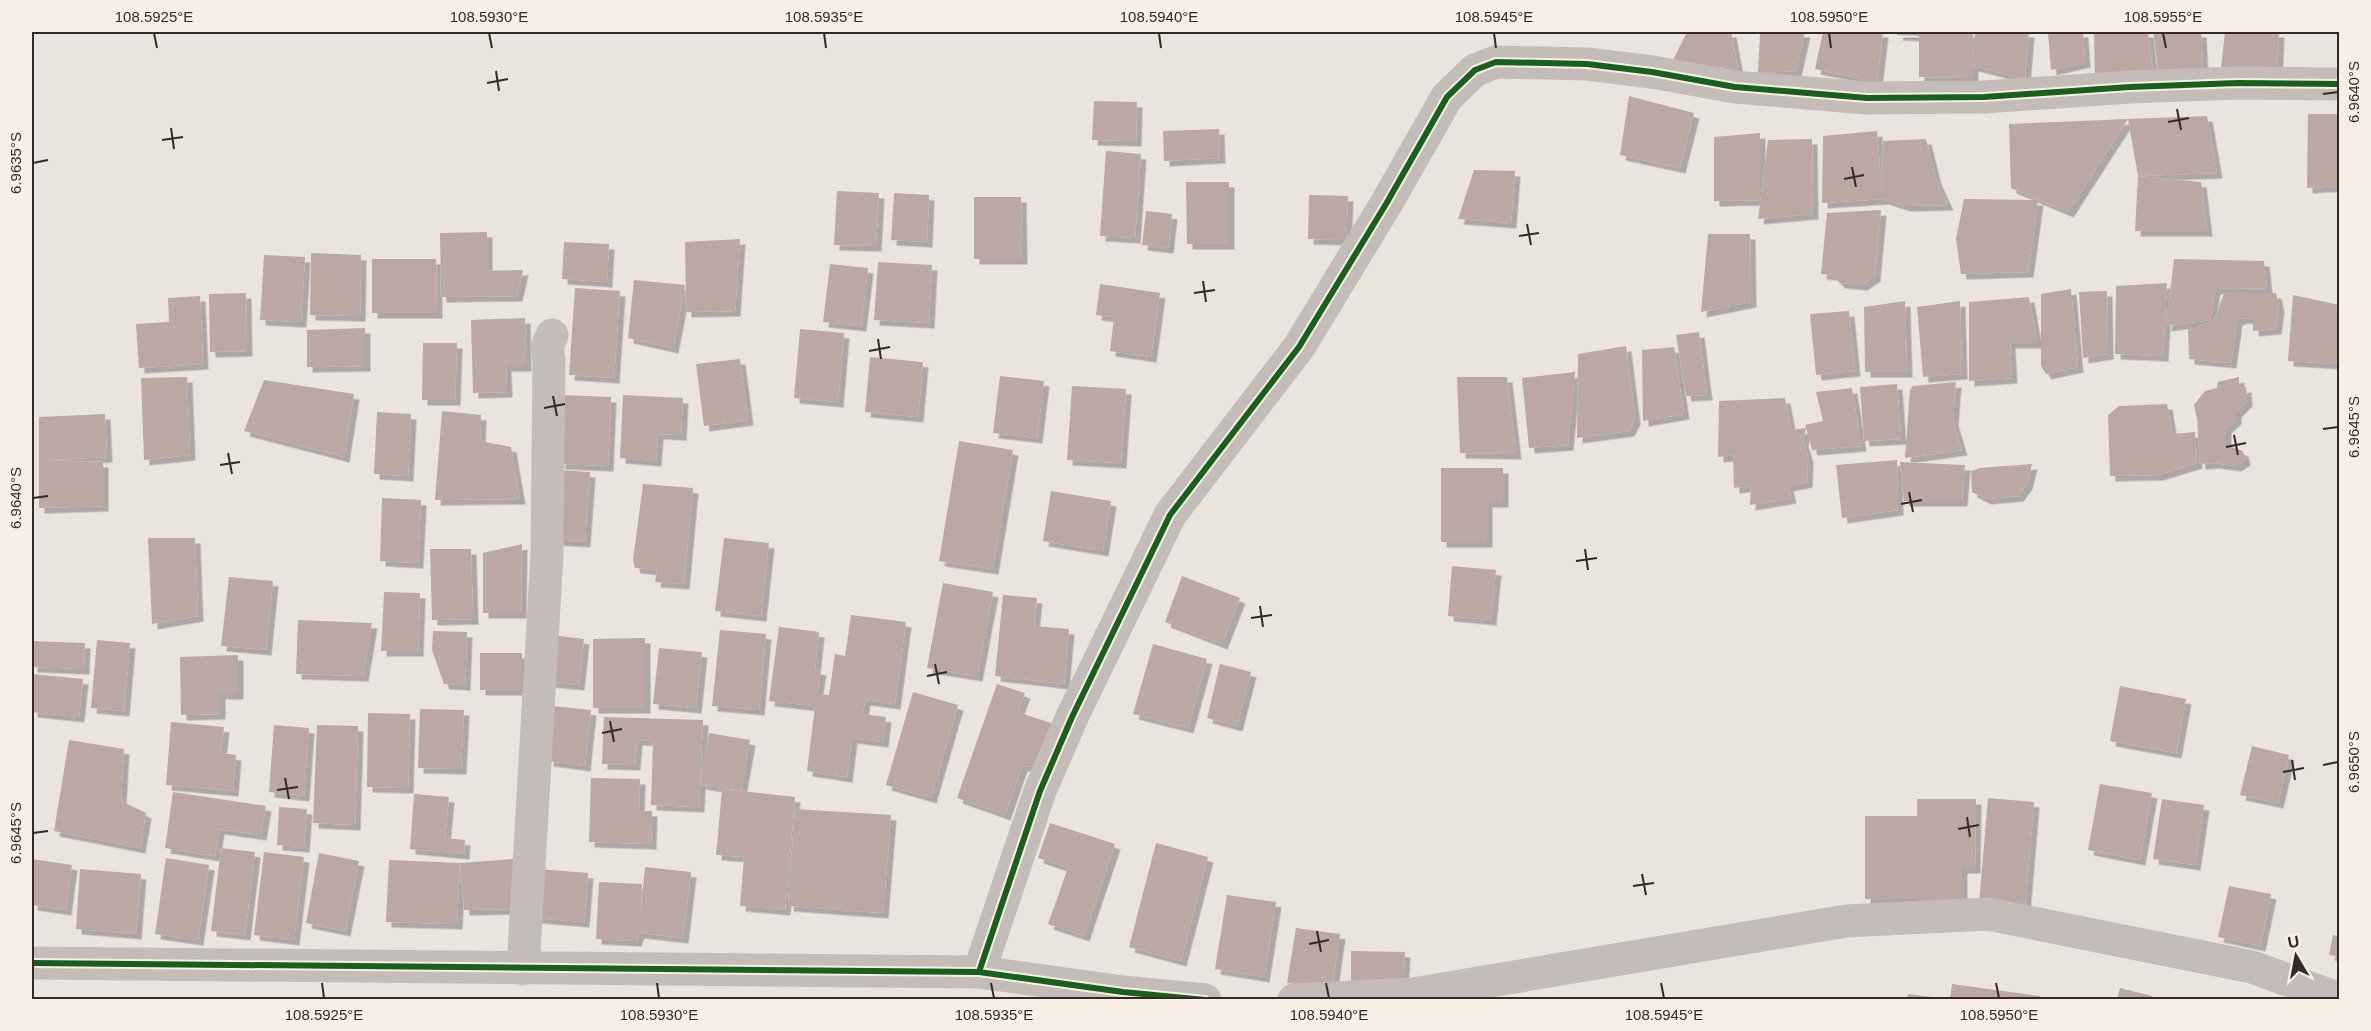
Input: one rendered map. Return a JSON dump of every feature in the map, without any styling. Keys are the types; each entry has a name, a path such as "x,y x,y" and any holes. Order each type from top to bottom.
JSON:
{"street":[{"path":"979,972 1040,791 1072,717 1170,516 1299,347 1386,204 1447,97 1475,70 1496,62 1587,64 1652,72 1735,87 1867,98 1984,96 2238,82 2340,84"},
{"path":"523,969 547,554 549,360 547,347 552,335"},
{"path":"1293,999 1413,994 1846,921 1988,914 2252,967 2340,999"},
{"path":"32,963 979,972 1124,992 1205,999"}],"building":[{"path":"1687,32 1731,32 1738,69 1672,62"},
{"path":"1760,32 1805,32 1796,71 1758,73"},
{"path":"1823,32 1883,32 1877,82 1815,69"},
{"path":"1898,32 1973,32 1973,59 1975,32 2029,32 2025,79 1973,66 1973,78 1919,77 1919,36 1897,35"},
{"path":"2048,32 2083,32 2085,62 2051,70"},
{"path":"2094,32 2148,32 2154,80 2095,81"},
{"path":"2153,32 2201,32 2203,69 2159,77"},
{"path":"2225,32 2279,32 2277,78 2220,76"},
{"path":"1629,96 1694,113 1680,168 1620,155"},
{"path":"1094,101 1137,102 1136,141 1092,140"},
{"path":"2308,114 2340,114 2340,186 2307,188"},
{"path":"2207,116 2217,173 2138,176 2128,119"},
{"path":"2128,119 2068,212 2011,188 2009,124"},
{"path":"1219,129 1220,158 1164,161 1163,131"},
{"path":"1877,131 1882,195 1883,141 1926,139 1936,179 1948,205 1905,206 1883,199 1822,203 1823,136"},
{"path":"1760,133 1760,200 1714,201 1714,137"},
{"path":"1812,139 1813,214 1758,219 1768,140"},
{"path":"1106,151 1141,154 1135,238 1100,236"},
{"path":"1474,170 1515,171 1511,223 1458,219"},
{"path":"2138,176 2201,182 2207,231 2135,231"},
{"path":"1186,182 1229,182 1229,244 1187,244"},
{"path":"837,191 879,193 876,246 834,245"},
{"path":"894,193 929,195 927,242 891,240"},
{"path":"1309,195 1348,196 1346,240 1308,239"},
{"path":"974,197 1021,197 1022,259 974,259"},
{"path":"1964,199 2038,200 2028,272 1961,274 1956,239"},
{"path":"1881,210 1875,276 1862,285 1840,283 1832,275 1821,274 1827,213"},
{"path":"1146,211 1172,214 1168,248 1142,245"},
{"path":"487,232 487,271 523,270 517,296 441,297 440,233"},
{"path":"1708,234 1750,234 1751,302 1701,312"},
{"path":"740,239 735,311 686,312 685,242"},
{"path":"564,242 609,244 607,282 562,279"},
{"path":"311,253 361,255 360,316 310,315"},
{"path":"264,255 305,257 301,322 260,320"},
{"path":"372,259 436,259 437,313 372,313"},
{"path":"2174,259 2264,261 2267,288 2215,289 2210,320 2166,326"},
{"path":"878,262 932,265 929,323 874,320"},
{"path":"830,264 868,268 861,326 823,322"},
{"path":"634,280 685,285 673,348 628,338"},
{"path":"2167,283 2163,356 2115,354 2116,286"},
{"path":"1100,284 1160,293 1151,357 1110,351 1114,317 1096,315"},
{"path":"575,288 620,291 614,378 569,375"},
{"path":"2071,289 2078,367 2046,374 2041,366 2041,294"},
{"path":"2107,291 2108,354 2083,358 2079,292"},
{"path":"246,293 247,351 210,352 209,294"},
{"path":"2224,293 2276,293 2279,307 2276,329 2253,331 2253,319 2237,320 2231,363 2189,359 2188,327 2197,327 2214,321"},
{"path":"2293,295 2340,305 2340,350 2336,364 2288,361"},
{"path":"200,296 203,364 139,368 136,324 169,322 168,298"},
{"path":"2029,297 2037,343 2010,343 2012,378 1969,381 1969,302"},
{"path":"1905,301 1907,372 1865,372 1864,307"},
{"path":"1960,301 1962,374 1923,377 1917,307"},
{"path":"1849,311 1855,371 1816,375 1810,314"},
{"path":"525,318 526,366 506,366 507,392 473,393 471,320"},
{"path":"365,328 365,366 307,367 307,330"},
{"path":"800,329 844,333 838,402 794,398"},
{"path":"1699,332 1707,395 1686,396 1676,335"},
{"path":"423,343 457,343 455,400 422,400"},
{"path":"1626,346 1635,419 1629,431 1577,438 1578,354"},
{"path":"1674,347 1684,414 1643,421 1642,350"},
{"path":"870,357 923,362 918,417 865,412"},
{"path":"740,359 748,420 704,426 696,364"},
{"path":"1575,372 1568,445 1529,448 1522,378"},
{"path":"1000,376 1044,381 1037,438 993,433"},
{"path":"187,377 190,455 144,460 141,378"},
{"path":"1457,377 1507,377 1516,454 1460,453"},
{"path":"2239,377 2239,388 2246,387 2247,401 2236,412 2236,419 2226,428 2226,445 2243,451 2245,460 2236,466 2200,464 2194,405 2205,391 2217,388 2218,382"},
{"path":"264,380 354,394 344,457 244,431"},
{"path":"1956,382 1953,420 1962,450 1905,458 1910,390 1913,386"},
{"path":"1897,384 1901,439 1864,441 1860,387"},
{"path":"1072,386 1126,389 1121,463 1067,460"},
{"path":"1852,388 1861,446 1812,450 1805,425 1823,421 1816,392"},
{"path":"562,395 611,397 608,466 560,464"},
{"path":"623,395 683,398 681,435 658,434 656,461 620,458"},
{"path":"1785,398 1791,430 1806,428 1803,441 1808,457 1807,482 1788,486 1791,498 1750,505 1751,486 1734,488 1733,458 1738,455 1718,457 1719,401"},
{"path":"2167,404 2172,434 2195,432 2197,463 2158,475 2110,476 2108,415 2119,406"},
{"path":"442,411 481,415 480,441 511,447 520,499 435,500"},
{"path":"377,412 411,414 408,476 374,474"},
{"path":"105,414 107,457 45,460 103,462 103,506 39,508 39,417"},
{"path":"959,441 1013,450 993,569 939,561"},
{"path":"1897,460 1898,510 1842,518 1836,465"},
{"path":"1900,462 1965,465 1962,501 1904,501"},
{"path":"2032,464 2027,484 2018,496 1986,499 1972,492 1971,471 1980,468"},
{"path":"1441,468 1503,468 1503,502 1487,502 1487,542 1441,542"},
{"path":"558,470 590,472 585,542 554,540"},
{"path":"643,484 693,488 684,584 655,582 657,570 635,568 633,560"},
{"path":"1051,491 1111,501 1103,551 1043,541"},
{"path":"382,498 421,500 418,563 380,561"},
{"path":"148,538 195,538 198,616 152,624"},
{"path":"724,538 769,543 761,616 715,611"},
{"path":"522,544 521,613 483,613 483,553"},
{"path":"430,549 471,549 473,619 432,620"},
{"path":"1452,566 1496,570 1491,620 1448,616"},
{"path":"1182,576 1240,598 1222,644 1165,622"},
{"path":"229,577 273,581 266,650 221,646"},
{"path":"943,583 993,592 977,676 927,668"},
{"path":"384,592 420,593 418,651 381,651"},
{"path":"1003,595 1037,598 1034,626 1069,629 1064,684 995,676"},
{"path":"851,615 906,622 895,704 865,700 863,714 886,717 883,742 852,738 847,777 807,771 815,706 769,701 779,627 819,632 815,669 821,670 817,694 829,695 835,654 845,656"},
{"path":"298,620 372,623 363,676 296,674"},
{"path":"720,630 766,634 759,710 712,706"},
{"path":"433,631 467,632 465,685 444,684 432,650"},
{"path":"552,635 584,639 579,685 547,682"},
{"path":"645,638 645,708 593,708 593,639"},
{"path":"97,640 130,643 124,711 91,708"},
{"path":"32,641 85,643 84,669 32,667"},
{"path":"1153,644 1207,659 1188,728 1133,714"},
{"path":"659,648 702,652 696,708 653,704"},
{"path":"480,653 522,653 522,690 480,690"},
{"path":"238,655 238,694 220,694 220,714 181,715 180,657"},
{"path":"1220,664 1251,672 1237,726 1207,718"},
{"path":"32,674 83,679 79,717 32,712"},
{"path":"997,684 1025,693 1018,712 1054,724 1039,767 1022,766 1005,815 957,798"},
{"path":"2120,686 2186,699 2176,753 2110,741"},
{"path":"913,692 958,705 931,798 886,785"},
{"path":"553,706 591,710 585,766 548,761"},
{"path":"420,709 464,710 461,769 418,768"},
{"path":"368,713 410,714 408,788 367,787"},
{"path":"604,717 703,720 699,807 651,805 653,741 637,740 635,765 602,764"},
{"path":"171,722 224,727 221,753 236,755 233,791 166,785"},
{"path":"274,725 309,728 304,796 269,792"},
{"path":"317,725 358,726 355,825 313,823"},
{"path":"709,733 750,740 741,791 700,784"},
{"path":"69,740 124,749 121,801 146,813 140,848 54,831"},
{"path":"2252,746 2289,755 2278,803 2240,795"},
{"path":"591,778 640,779 639,811 652,811 651,844 589,842"},
{"path":"2100,784 2152,793 2140,860 2088,850"},
{"path":"722,790 795,797 785,910 740,906 744,857 716,855"},
{"path":"173,792 266,806 261,835 219,829 215,856 165,848"},
{"path":"414,794 449,797 445,838 465,840 464,854 410,849"},
{"path":"1988,798 2034,802 2025,908 1979,904"},
{"path":"1917,799 1976,799 1975,868 1962,868 1962,915 1916,915 1916,899 1865,899 1865,816 1917,816"},
{"path":"2162,799 2204,805 2195,865 2153,859"},
{"path":"279,807 307,809 304,847 277,845"},
{"path":"795,809 891,815 883,913 788,906"},
{"path":"1050,823 1115,844 1084,936 1048,924 1068,868 1038,858"},
{"path":"1156,843 1208,857 1181,961 1129,947"},
{"path":"221,848 255,852 245,935 211,931"},
{"path":"264,852 304,857 294,940 254,935"},
{"path":"319,853 359,861 345,931 306,923"},
{"path":"166,858 209,865 198,940 155,934"},
{"path":"32,859 72,865 66,910 32,905"},
{"path":"513,859 515,909 464,910 460,863"},
{"path":"389,860 460,863 457,924 386,922"},
{"path":"645,867 691,872 683,938 639,933 636,941 596,939 599,882 642,884 640,918"},
{"path":"80,869 141,874 136,934 76,929"},
{"path":"539,869 588,873 584,922 536,918"},
{"path":"2229,886 2271,894 2260,946 2218,937"},
{"path":"1227,895 1276,902 1264,977 1215,969"},
{"path":"1296,928 1340,934 1332,989 1287,983"},
{"path":"2333,935 2340,937 2340,957 2329,955"},
{"path":"1351,951 1405,952 1403,988 1351,987"},
{"path":"1952,984 2040,996 2039,1000 1950,1000"},
{"path":"2120,988 2152,996 2151,1000 2117,1000"},
{"path":"1908,994 1940,998 1940,1000 1907,1000"}],"cycle path":[{"path":"979,972 1040,791 1072,717 1170,515 1299,347 1386,204 1447,97 1475,70 1496,62 1587,64 1652,72 1735,87 1867,98 1984,97 2130,87 2238,83 2340,84"},
{"path":"32,963 979,972 1123,992 1205,1000"}]}
